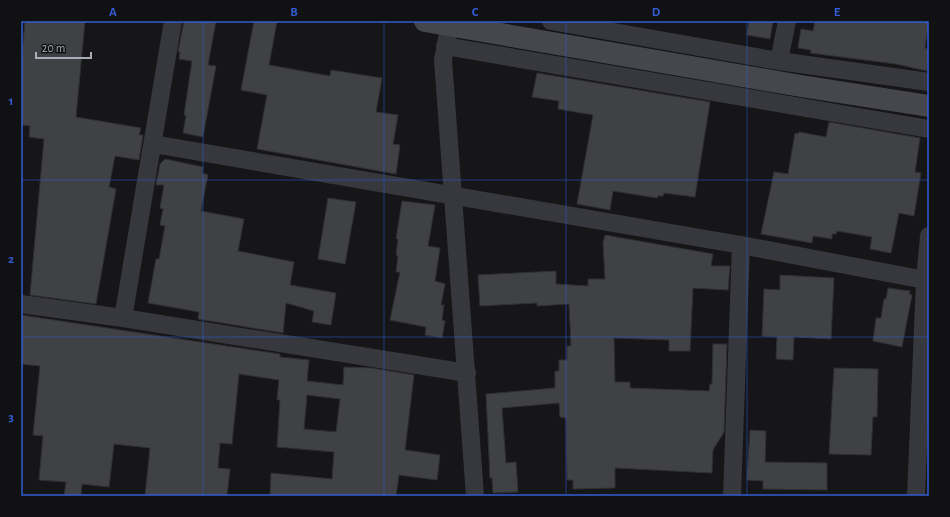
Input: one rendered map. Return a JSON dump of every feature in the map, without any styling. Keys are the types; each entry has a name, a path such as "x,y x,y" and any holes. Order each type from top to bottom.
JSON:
{"street":[{"path":"123,318 173,21"},
{"path":"425,21 448,31 929,129"},
{"path":"448,31 472,21"},
{"path":"551,21 779,61 929,82"},
{"path":"779,61 787,21"},
{"path":"448,31 929,106"},
{"path":"448,31 443,60 475,496"},
{"path":"153,144 741,245 925,280"},
{"path":"916,496 925,280 929,236"},
{"path":"732,496 741,245"},
{"path":"21,304 123,318 467,373"}],"building":[{"path":"25,21 85,21 76,117 141,128 139,135 143,135 139,160 115,156 109,187 116,189 96,304 30,295 44,139 29,137 30,126 21,125 21,65"},
{"path":"184,21 216,21 208,65 216,66 203,137 183,133 186,116 184,115 192,61 179,59 180,52 178,52"},
{"path":"254,21 277,21 269,65 330,76 331,70 382,78 376,112 398,115 393,144 400,145 396,174 257,149 267,95 241,90"},
{"path":"749,21 773,21 770,39 747,35"},
{"path":"815,21 929,21 925,48 929,49 927,71 896,64 810,53 811,50 798,48 801,29 813,31"},
{"path":"537,73 710,102 695,197 664,193 663,196 658,196 657,198 613,191 610,210 577,204 593,115 558,109 559,101 532,97"},
{"path":"829,122 920,138 915,172 921,173 914,216 899,213 891,253 870,249 872,237 837,231 836,234 832,234 832,239 813,236 812,243 761,234 774,172 788,174 795,133 798,134 799,132 826,137"},
{"path":"165,159 203,167 202,173 208,175 201,211 244,219 238,251 294,262 290,285 336,293 331,325 312,322 314,311 286,303 283,333 198,319 199,312 148,303 156,259 159,259 165,226 160,225 163,209 160,208 164,185 156,185 160,164"},
{"path":"328,198 356,202 345,264 318,259"},
{"path":"402,201 435,205 428,246 440,248 435,281 445,284 441,305 444,305 442,320 445,321 442,338 425,335 426,327 390,320 400,272 396,272 398,239 396,239"},
{"path":"605,235 713,254 711,266 730,266 728,290 693,288 690,351 669,351 669,340 614,338 615,382 630,382 630,388 709,391 710,384 712,384 713,344 727,344 724,432 713,450 712,473 615,468 615,488 573,489 573,480 567,480 566,418 560,417 559,403 502,408 506,463 516,462 518,492 493,493 492,478 490,478 486,394 555,388 555,371 559,371 559,360 567,360 567,346 571,346 569,304 537,306 537,303 480,306 478,275 556,271 556,284 588,286 588,279 605,279 603,243"},
{"path":"780,275 834,278 831,339 794,337 793,360 776,359 777,337 762,336 764,289 780,290"},
{"path":"888,288 910,291 909,294 912,295 902,347 873,341 876,318 881,318 884,299 886,299"},
{"path":"21,315 280,354 280,357 309,360 307,381 343,385 344,367 372,368 414,375 405,450 440,455 437,480 399,475 396,496 270,496 271,473 332,479 334,452 277,447 280,400 277,400 279,380 239,374 232,444 220,443 218,468 230,469 227,496 145,496 150,448 114,444 109,487 82,484 81,496 64,496 66,482 39,480 43,436 33,435 40,366 21,364","holes":["307,395 340,399 336,432 304,429"]},
{"path":"834,368 878,369 877,417 873,417 871,455 829,454"},
{"path":"750,430 766,431 765,462 827,463 827,490 763,489 763,481 747,480"}]}
